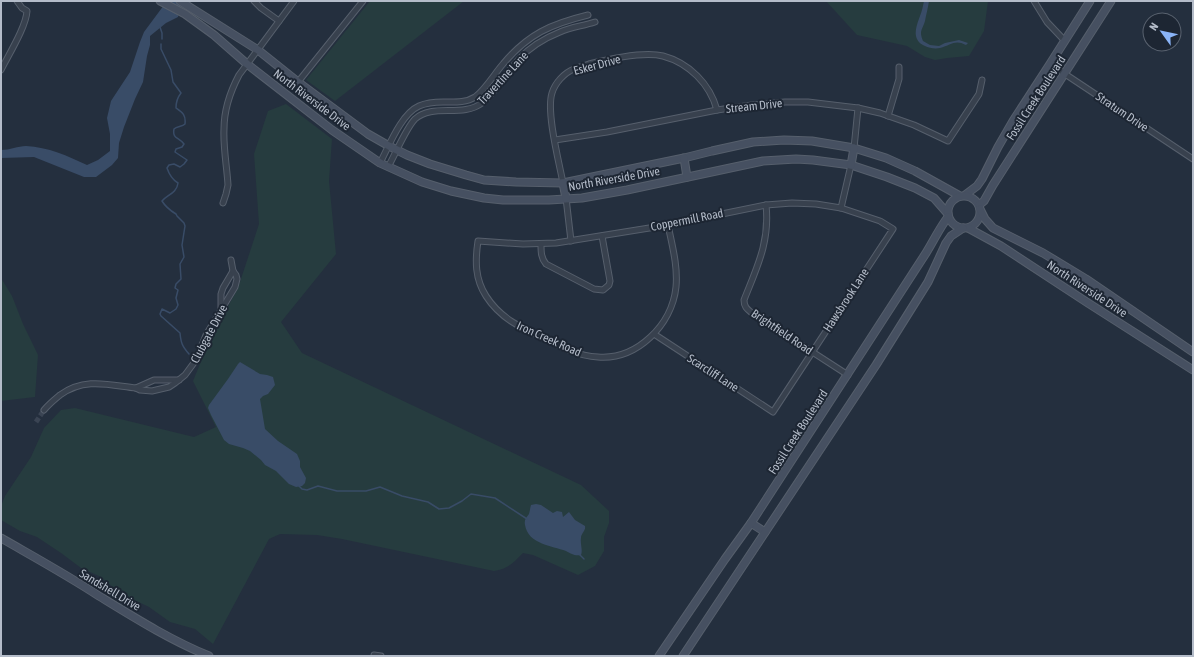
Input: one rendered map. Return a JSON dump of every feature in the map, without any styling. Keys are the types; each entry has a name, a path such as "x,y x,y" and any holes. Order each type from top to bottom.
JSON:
{"main road":[{"name":"North Riverside Drive","path":"160,1 185,14 223,42 247,64 332,130 380,163 422,182 451,191 484,198 522,200 582,198 764,161 796,159 851,165 888,176 934,198 948,216"},
{"name":"North Riverside Drive","path":"180,1 258,50 352,123 389,146 430,164 484,180 563,183 684,158 752,142 784,140 812,141 854,148 886,158 963,196"},
{"name":"Fossil Creek Boulevard","path":"963,196 977,186 982,179 1013,120 1090,1"},
{"name":"Fossil Creek Boulevard","path":"979,207 1111,1"},
{"path":"851,165 854,148"},
{"path":"684,158 687,177"},
{"path":"563,183 566,198"},
{"path":"683,656 880,359 928,282 946,243 951,236 976,223 980,214 979,207 973,198 963,196 952,201 948,210 948,216 952,223 959,228 965,228"},
{"name":"North Riverside Drive","path":"979,207 985,219 994,228 1038,250 1086,279 1193,352"},
{"name":"Fossil Creek Boulevard","path":"659,656 751,523 848,375 948,216"},
{"name":"North Riverside Drive","path":"965,228 1001,246 1193,370"},
{"path":"751,523 765,532"},
{"name":"Sandshell Drive","path":"1,538 150,627 185,646 210,656"}],"street":[{"path":"1,70 20,32 26,16 27,11 22,8 17,1"},
{"path":"254,1 278,21"},
{"path":"223,203 228,186 224,130 226,110 234,86 239,75 294,1"},
{"path":"298,82 362,1"},
{"path":"1035,2 1047,22 1065,41"},
{"name":"Travertine Lane","path":"380,163 402,121 409,113 419,106 433,102 463,102 469,100 479,93 511,55 527,40 556,24 588,15"},
{"name":"Travertine Lane","path":"388,167 410,126 423,114 472,109 486,100 520,58 532,47 560,32 595,22"},
{"name":"Esker Drive","path":"563,183 550,110 552,93 561,77 574,69 607,59 650,54 664,56 678,62 695,73 708,88 714,100 716,110"},
{"name":"Stratum Drive","path":"1050,64 1193,159"},
{"path":"888,116 899,79 899,67"},
{"name":"Stream Drive","path":"555,140 716,110 785,102 808,102 858,108 880,113 914,125 948,141 979,94 982,80"},
{"path":"854,148 858,108"},
{"path":"840,208 851,165"},
{"path":"566,198 571,241"},
{"name":"Coppermill Road","path":"478,241 541,244 571,241 668,225 766,205 806,203 840,208 880,221 893,229"},
{"name":"Brightfield Road","path":"766,205 767,227 764,249 744,300 744,305 752,313 848,375"},
{"name":"Iron Creek Road","path":"478,241 476,270 482,288 493,307 518,327 576,353 599,357 622,354 642,345 654,334 667,316 673,302 676,287 676,266 668,225"},
{"name":"Hawsbrook Lane","path":"772,412 893,229"},
{"path":"541,244 541,255 546,264 594,289 602,290 609,285 610,281 602,236"},
{"name":"Clubgate Drive","path":"44,410 52,401 77,386 103,383 152,391 168,387 180,380 196,360 203,341 235,286 237,279 236,274 233,271 232,260"},
{"path":"221,309 221,294 233,271"},
{"name":"Scarcliff Lane","path":"654,334 772,412"},
{"path":"136,388 154,380 180,380"},
{"path":"374,654 381,656"}],"green space":[{"path":"370,1 464,1 335,101 306,80"},
{"path":"826,1 988,1 984,31 969,56 935,60 925,57 907,46 857,35"},
{"path":"286,104 332,139 329,181 336,254 281,322 302,353 581,485 609,511 609,523 604,537 604,551 595,566 578,575 533,555 523,553 507,567 494,571 342,539 317,535 280,534 269,539 213,644 195,629 170,622 149,607 122,594 99,576 81,568 37,537 20,531 1,520 1,506 5,496 31,457 44,428 61,410 75,408 194,437 216,427 193,381 209,342 238,288 259,224 254,154 268,111"},
{"path":"1,278 12,296 23,324 38,355 35,397 1,401"}],"water":[{"path":"167,1 182,1 178,17 166,23 150,36 150,45 143,82 124,127 119,143 118,158 112,165 96,177 84,177 34,157 1,158 1,150 26,146 50,150 87,165 98,160 110,151 110,134 107,118 111,101 130,72 144,32"},
{"path":"924,1 929,1 925,21 921,31 923,41 930,45 939,46 959,40 968,43 966,45 962,43 953,43 940,48 934,48 927,47 918,40 916,37 917,24"},
{"path":"240,362 260,374 273,377 275,385 268,394 260,399 265,429 278,441 297,454 300,461 300,467 306,478 305,483 302,486 296,487 289,484 276,471 265,465 250,451 229,444 224,440 211,415 208,408 209,405"},
{"path":"531,505 541,505 553,513 557,511 562,512 563,517 569,512 575,520 585,526 581,536 581,555 575,555 548,546 531,536 527,531 525,522"}],"waterway":[{"path":"160,27 162,39"},
{"path":"161,44 161,49 171,70 173,82 181,93 177,100 176,108 185,118 185,124 174,129 174,135 184,144 182,147 176,149 175,152 187,160 180,167 174,164 169,165 167,168 171,177 178,183 174,192 162,201 166,207 176,214 184,223 185,226 182,245 184,257 180,264 181,279 176,284 175,288 178,290 176,298 178,305 176,309 170,313 162,309 160,314 180,333 182,344 189,354"},
{"path":"299,486 302,489 307,490 318,486 337,491 366,491 380,487 402,496 428,502 439,509 449,508 471,494 495,498 527,519"},
{"path":"580,555 584,559"}],"tunnel":[{"path":"36,422 44,410"}]}
